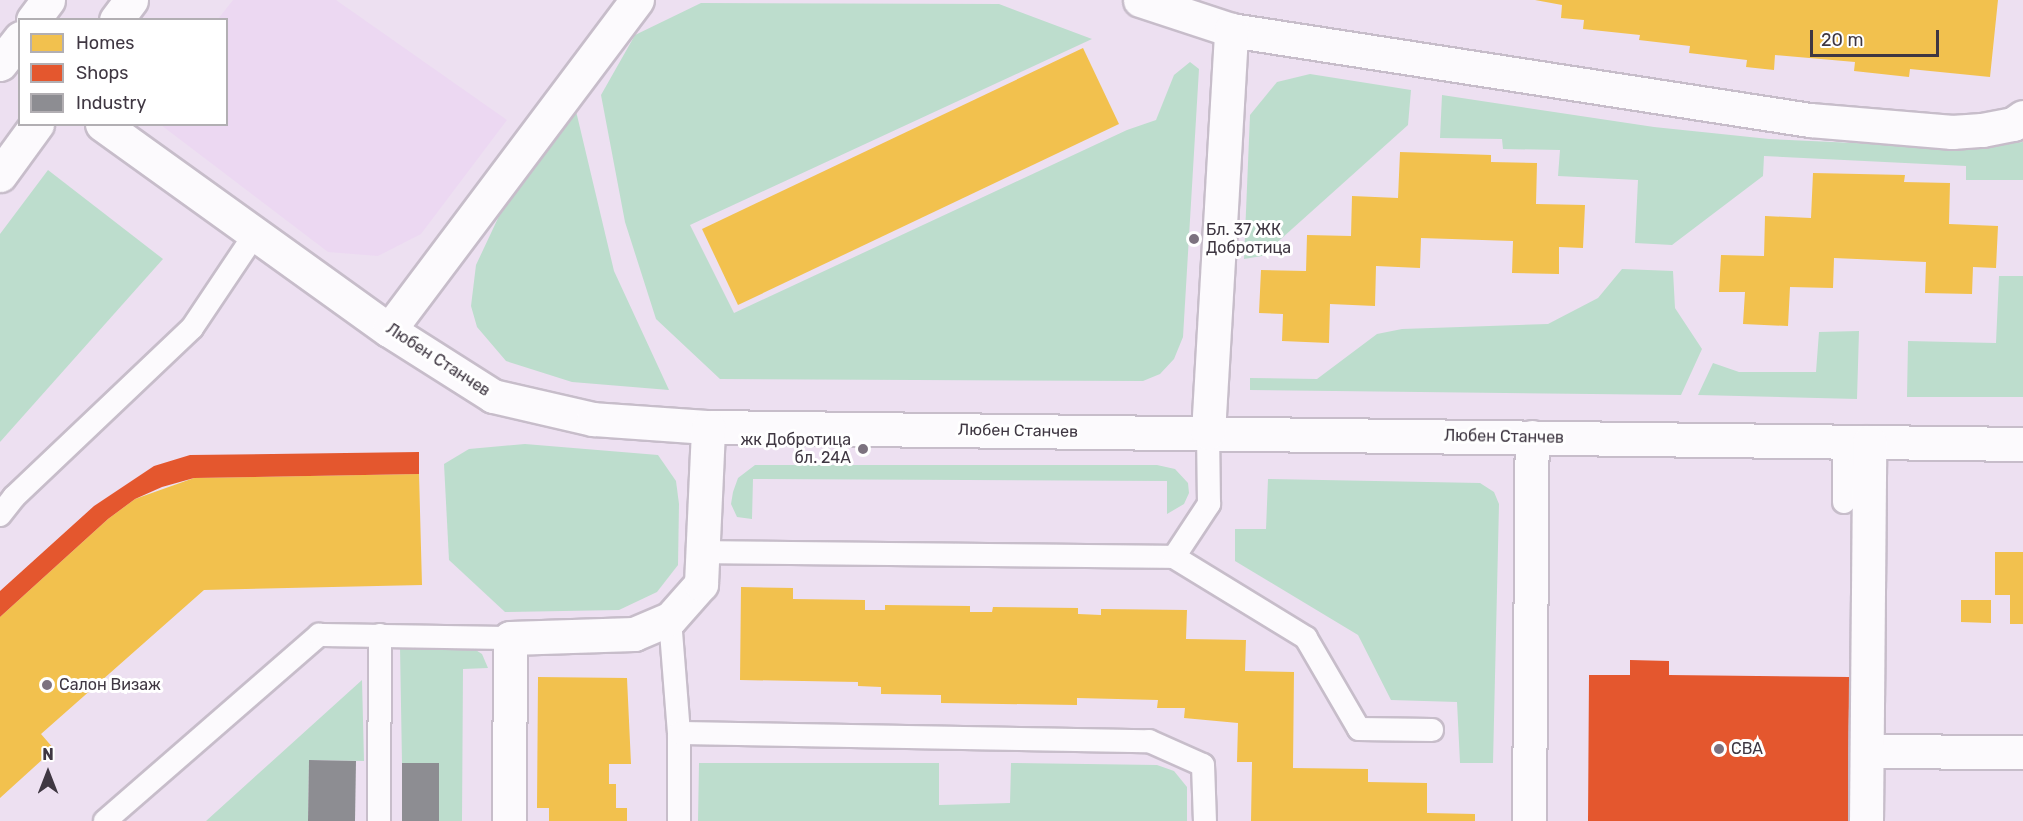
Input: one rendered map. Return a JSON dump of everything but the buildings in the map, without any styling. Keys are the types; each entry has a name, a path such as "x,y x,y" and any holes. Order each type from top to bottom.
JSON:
{"street":[{"path":"34,18 48,0"},
{"path":"117,18 130,0"},
{"path":"389,330 636,0"},
{"path":"1140,0 1232,30 1810,120 1952,132 1982,130 2013,124 2023,117"},
{"path":"1208,433 1232,30"},
{"path":"0,175 37,126"},
{"name":"Любен Станчев","path":"105,126 389,330 493,396 593,419 708,427 2023,444"},
{"path":"509,821 510,638 634,634 670,619 701,584 708,427"},
{"path":"1529,821 1532,437"},
{"path":"1856,441 1867,751 1866,821"},
{"path":"1867,751 2023,752"}],"lane":[{"path":"0,515 14,497 192,328 255,234"},
{"path":"1174,557 1209,504 1208,433"},
{"path":"1844,502 1856,441"},
{"path":"703,552 1174,557 1306,638 1359,729 1432,730"},
{"path":"670,619 680,733 680,821"},
{"path":"105,821 319,635 510,638"},
{"path":"379,821 380,635"},
{"path":"680,733 1149,741 1203,765 1205,821"}],"shaded area":[{"path":"233,0 336,0 507,120 421,234 378,256 328,252 162,126 228,126 228,18 219,18"}],"green space":[{"path":"701,3 999,4 1092,39 690,225 734,313 1127,130 1156,120 1174,75 1190,62 1199,69 1183,337 1174,359 1160,374 1143,381 720,379 656,319 625,222 601,95 635,35"},
{"path":"1310,74 1411,90 1408,125 1262,256 1244,259 1250,115 1277,82"},
{"path":"1442,95 1654,127 1769,139 1963,148 2023,142 2023,180 1966,180 1966,166 1764,156 1763,176 1672,245 1635,243 1638,180 1558,176 1560,150 1503,149 1502,139 1440,138"},
{"path":"576,111 614,271 669,390 572,382 506,361 477,327 471,306 476,265 499,216"},
{"path":"48,170 163,259 0,442 0,234"},
{"path":"1622,269 1673,271 1675,308 1702,349 1681,395 1250,390 1250,378 1317,379 1377,334 1402,329 1548,324 1598,298"},
{"path":"1999,276 2023,276 2023,397 1907,397 1908,341 1996,343"},
{"path":"1859,331 1857,399 1698,395 1713,363 1739,372 1816,372 1819,332"},
{"path":"525,444 658,455 676,481 679,504 678,565 657,592 619,610 505,612 449,560 444,464 469,449"},
{"path":"755,465 1157,465 1175,469 1188,483 1189,493 1184,504 1167,514 1167,481 753,479 752,519 737,517 731,504 733,492 738,478"},
{"path":"1268,479 1480,483 1494,492 1499,504 1493,763 1460,763 1457,702 1391,700 1358,635 1235,561 1235,529 1266,529"},
{"path":"400,647 471,647 482,654 488,668 463,669 462,821 439,821 439,764 402,763"},
{"path":"362,680 364,761 309,760 308,821 206,821"},
{"path":"699,763 939,763 939,805 1010,803 1011,763 1157,765 1174,771 1187,787 1187,821 698,821"}],"place":[{"name":"Бл. 37 ЖК Добротица","path":"1194,239"},
{"name":"жк Добротица бл. 24А","path":"863,449"},
{"name":"Салон Визаж","path":"47,685"},
{"name":"CBA","path":"1719,749"}]}
